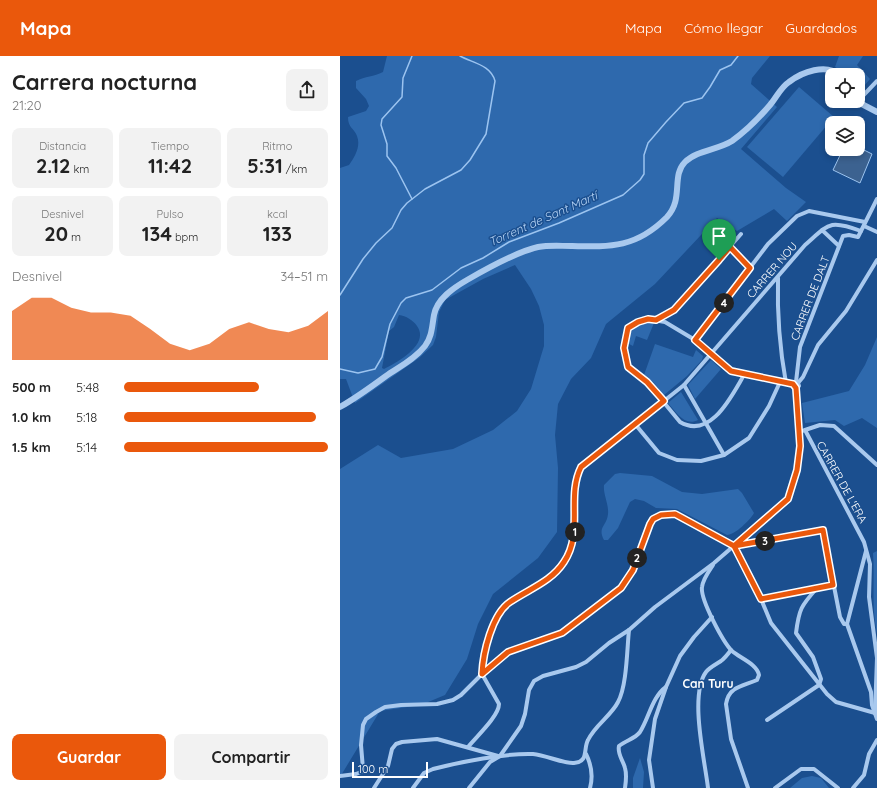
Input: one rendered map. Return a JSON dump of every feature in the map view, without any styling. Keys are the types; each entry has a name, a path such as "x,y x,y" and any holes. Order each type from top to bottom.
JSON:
{"street":[{"path":"340,407 406,363 425,346 430,336 437,307 447,294 465,281 520,253 536,248 552,246 611,246 626,244 637,239 661,222 672,210 676,200 679,172 684,162 697,154 730,142 746,131 788,82 800,75 816,70 825,69"},
{"path":"865,94 877,81"},
{"path":"865,106 877,112"},
{"path":"862,231 877,199"},
{"path":"695,340 768,244 796,216 809,211 839,216 865,224 877,232"},
{"name":"CARRER NOU","path":"482,674 483,655 487,642 502,609 510,602 552,576 564,562 570,550 574,534 575,483 581,467 684,385 805,245 822,230 829,225 835,224 862,231"},
{"path":"822,230 839,246"},
{"name":"CARRER DE DALT","path":"802,431 796,384 800,347 843,236 849,235 858,237 862,231"},
{"path":"656,320 674,310 741,234"},
{"path":"730,247 750,268"},
{"path":"744,375 724,410 706,423 695,426 680,422 647,382 628,367 625,358 625,338 628,328 638,322 648,319 665,322 695,340 731,371 744,375 796,384 803,377 818,344 846,311 877,260"},
{"path":"778,277 777,317 780,354 786,383"},
{"path":"635,424 659,453 677,460 701,462 724,455 749,438 769,406 780,382"},
{"path":"684,385 724,455"},
{"path":"469,788 490,762 500,756 524,721 529,690 534,681 543,676 580,666 609,643 629,630 655,607 714,563 788,499 797,470 802,431 820,426 834,426 877,465"},
{"name":"CARRER DE L'ERA","path":"802,431 849,512 866,550 870,564 869,597 877,658 875,713"},
{"path":"340,776 361,772 363,768 361,745 363,725 366,719 376,712 385,707 437,704 452,700 461,695 482,674 508,652 562,633 621,588 633,570 650,524 653,519 661,515 675,514 734,546 761,599 770,623 819,685 836,702 875,713"},
{"path":"734,546 823,530 841,621 844,624 848,624"},
{"path":"866,550 848,624 877,719"},
{"path":"714,563 703,583 702,590 712,617 731,650 756,669 759,675 757,680 740,685 732,690 727,698 726,704 731,740 748,788"},
{"path":"761,599 833,585"},
{"path":"767,720 819,685 822,679 813,657 796,633 798,618 803,603 818,588"},
{"path":"653,788 649,760 655,719 666,687 680,656 694,637 712,617"},
{"path":"413,788 424,773 433,769 500,756 531,754 545,755 565,762 574,763 583,759 586,754 587,741 592,732 618,702 625,677 629,630"},
{"path":"708,788 700,737 699,694 705,673 710,667 721,661 731,650"},
{"path":"468,747 490,722 499,707 499,704 482,674"},
{"path":"625,788 627,776 619,755 619,746 635,737 640,732 660,692 666,687"},
{"path":"374,788 388,766 392,749 398,743 437,739 500,756"},
{"path":"853,788 864,775 869,754 877,740"},
{"path":"586,754 590,762 592,775 590,788"},
{"path":"775,788 801,769 814,769 838,788"}],"shaded area":[{"path":"387,56 770,56 752,78 751,84 777,107 741,149 786,188 806,202 787,221 774,209 737,231 717,218 655,284 606,324 591,358 571,379 558,404 555,435 558,468 557,532 538,558 493,594 478,624 467,659 445,695 421,705 380,711 340,777 340,469 378,445 401,458 453,449 493,430 517,411 531,389 544,346 544,325 539,306 531,289 515,265 483,279 445,300 439,312 436,337 433,345 419,358 355,403 346,379 340,379 340,168 349,165 358,147 356,133 350,126 348,117 366,111 369,106 366,99 356,88 356,81 383,72","holes":["399,315 407,317 417,326 420,333 419,339 411,352 384,369 382,368 389,331 394,327"]},
{"path":"839,56 863,56 857,65 860,68 835,67"},
{"path":"865,74 870,79 865,85"},
{"path":"799,87 833,116 825,116 825,128 783,177 747,147"},
{"path":"865,150 872,154 860,183 833,170 840,156 865,156"},
{"path":"654,323 647,340 636,336 633,346 627,343 630,334 636,327"},
{"path":"877,337 877,428 862,418 844,426 835,420 805,423 802,403 849,391 865,365"},
{"path":"655,344 693,357 696,350 703,356 702,360 687,376 664,395 653,382 644,375"},
{"path":"711,360 721,369 695,399 688,385"},
{"path":"681,392 698,420 689,422 681,418 668,403"},
{"path":"620,473 652,476 682,492 702,494 738,489 754,513 738,530 727,535 677,509 656,508 644,501 635,499 630,502 618,528 608,540 604,540 602,536 602,529 607,518 608,510 604,485 615,474"},
{"path":"877,551 877,633 874,603 873,553"},
{"path":"640,758 644,772 643,788 633,788 633,778"},
{"path":"812,776 821,778 829,788 790,788 802,778"}],"waterway":[{"path":"412,56 403,78 402,97 382,119 381,125 387,144 387,156 396,168 412,199"},
{"path":"340,295 363,259 376,243 392,228 401,210 407,203 425,189 461,170 470,160 486,134 495,81 490,71 486,68 460,56"},
{"name":"Torrent de Sant Martí","path":"340,369 358,373 375,369 382,357 390,324 401,303 406,298 432,290 461,268 483,258 509,242 559,223 623,195 640,180 644,174 644,155 648,143 684,103 702,98 720,70 731,65 738,56"}],"district":[{"name":"Can Turu","path":"708,684"}],"route":[{"path":"719,260 674,310 656,320 648,319 638,322 628,328 624,348 628,367 647,382 664,401 581,467 575,483 574,534 570,550 564,562 552,576 510,602 502,609 487,642 483,655 482,674 508,652 562,633 621,588 633,570 650,524 653,519 664,514 675,514 734,546 761,599 833,585 823,530 734,546 788,499 799,459 800,432 796,388 793,384 744,375 731,371 695,340 750,268 730,247 719,260"}]}
